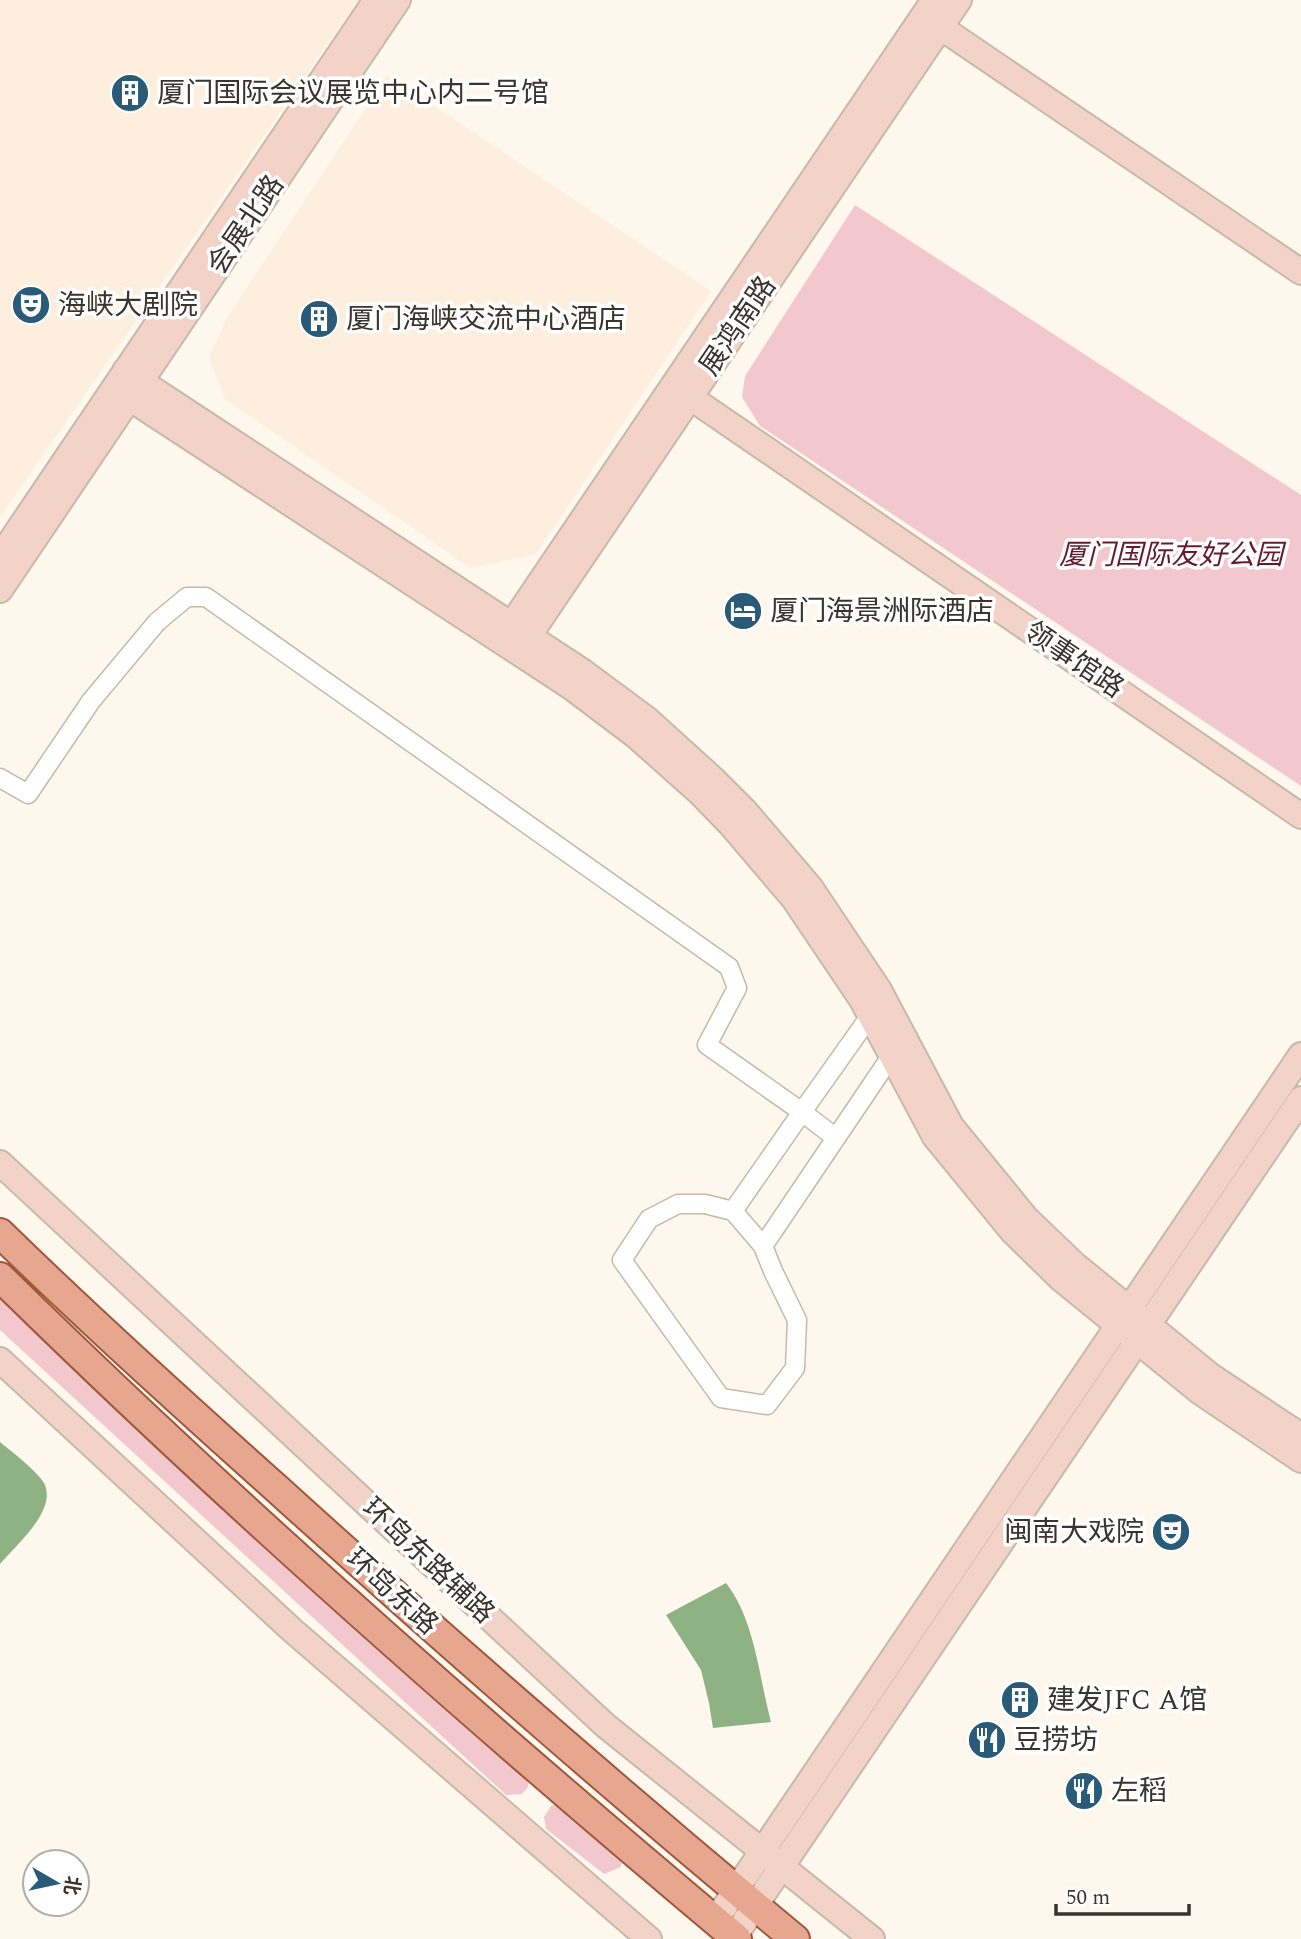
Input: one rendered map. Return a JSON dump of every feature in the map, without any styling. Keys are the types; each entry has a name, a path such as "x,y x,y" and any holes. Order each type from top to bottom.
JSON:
{"main road":[{"name":"会展北路","path":"0,590 127,385 376,0"},
{"name":"会展北路","path":"0,556 127,385 398,0"},
{"name":"展鸿南路","path":"515,638 933,14 959,0"},
{"path":"933,14 1301,272"},
{"path":"127,385 515,638 571,687 636,736 700,793 794,899 877,1007 898,1046 951,1126 1006,1194 1049,1241 1200,1392 1301,1460"},
{"name":"领事馆路","path":"682,391 1301,816"},
{"path":"746,1898 781,1868 1133,1325 1301,1055"},
{"path":"729,1932 746,1898 762,1852 1133,1325 1301,1099"},
{"name":"环岛东路辅路","path":"0,1163 606,1726 872,1939"},
{"name":"环岛东路","path":"0,1233 203,1423 383,1585 581,1760 794,1939"},
{"name":"环岛东路","path":"0,1278 110,1385 330,1588 729,1932"},
{"path":"1133,1325 1301,1436"},
{"path":"0,1360 292,1630 649,1939"}],"street":[{"path":"0,778 28,794 91,701 158,622 187,597 206,597 729,967 737,988 707,1045 836,1138"},
{"path":"733,1211 877,1007"},
{"path":"763,1246 898,1046"},
{"path":"678,1204 705,1204 733,1211 763,1246 797,1320 795,1368 767,1405 721,1398 622,1260 649,1219 678,1204"}],"shaded area":[{"path":"0,0 358,0 0,517"},
{"path":"388,75 711,291 536,554 471,568 225,399 209,357 228,316"},
{"path":"0,1442 36,1474 44,1483 47,1493 45,1504 33,1526 0,1564"},
{"path":"726,1583 744,1614 750,1631 771,1722 713,1728 701,1670 666,1615"}],"green space":[{"name":"厦门国际友好公园","path":"855,205 1301,495 1301,786 760,426 742,397 745,376"},
{"path":"0,1288 529,1773 528,1787 522,1794 506,1795 0,1330"},
{"path":"562,1802 621,1853 621,1867 604,1874 546,1829 544,1817 551,1806"}],"place":[{"name":"厦门国际会议展览中心内二号馆","path":"130,93"},
{"name":"海峡大剧院","path":"31,305"},
{"name":"厦门海峡交流中心酒店","path":"319,319"},
{"name":"厦门海景洲际酒店","path":"743,611"},
{"name":"闽南大戏院","path":"1171,1532"},
{"name":"建发JFC A馆","path":"1020,1700"},
{"name":"豆捞坊","path":"987,1740"},
{"name":"左稻","path":"1084,1791"}]}
